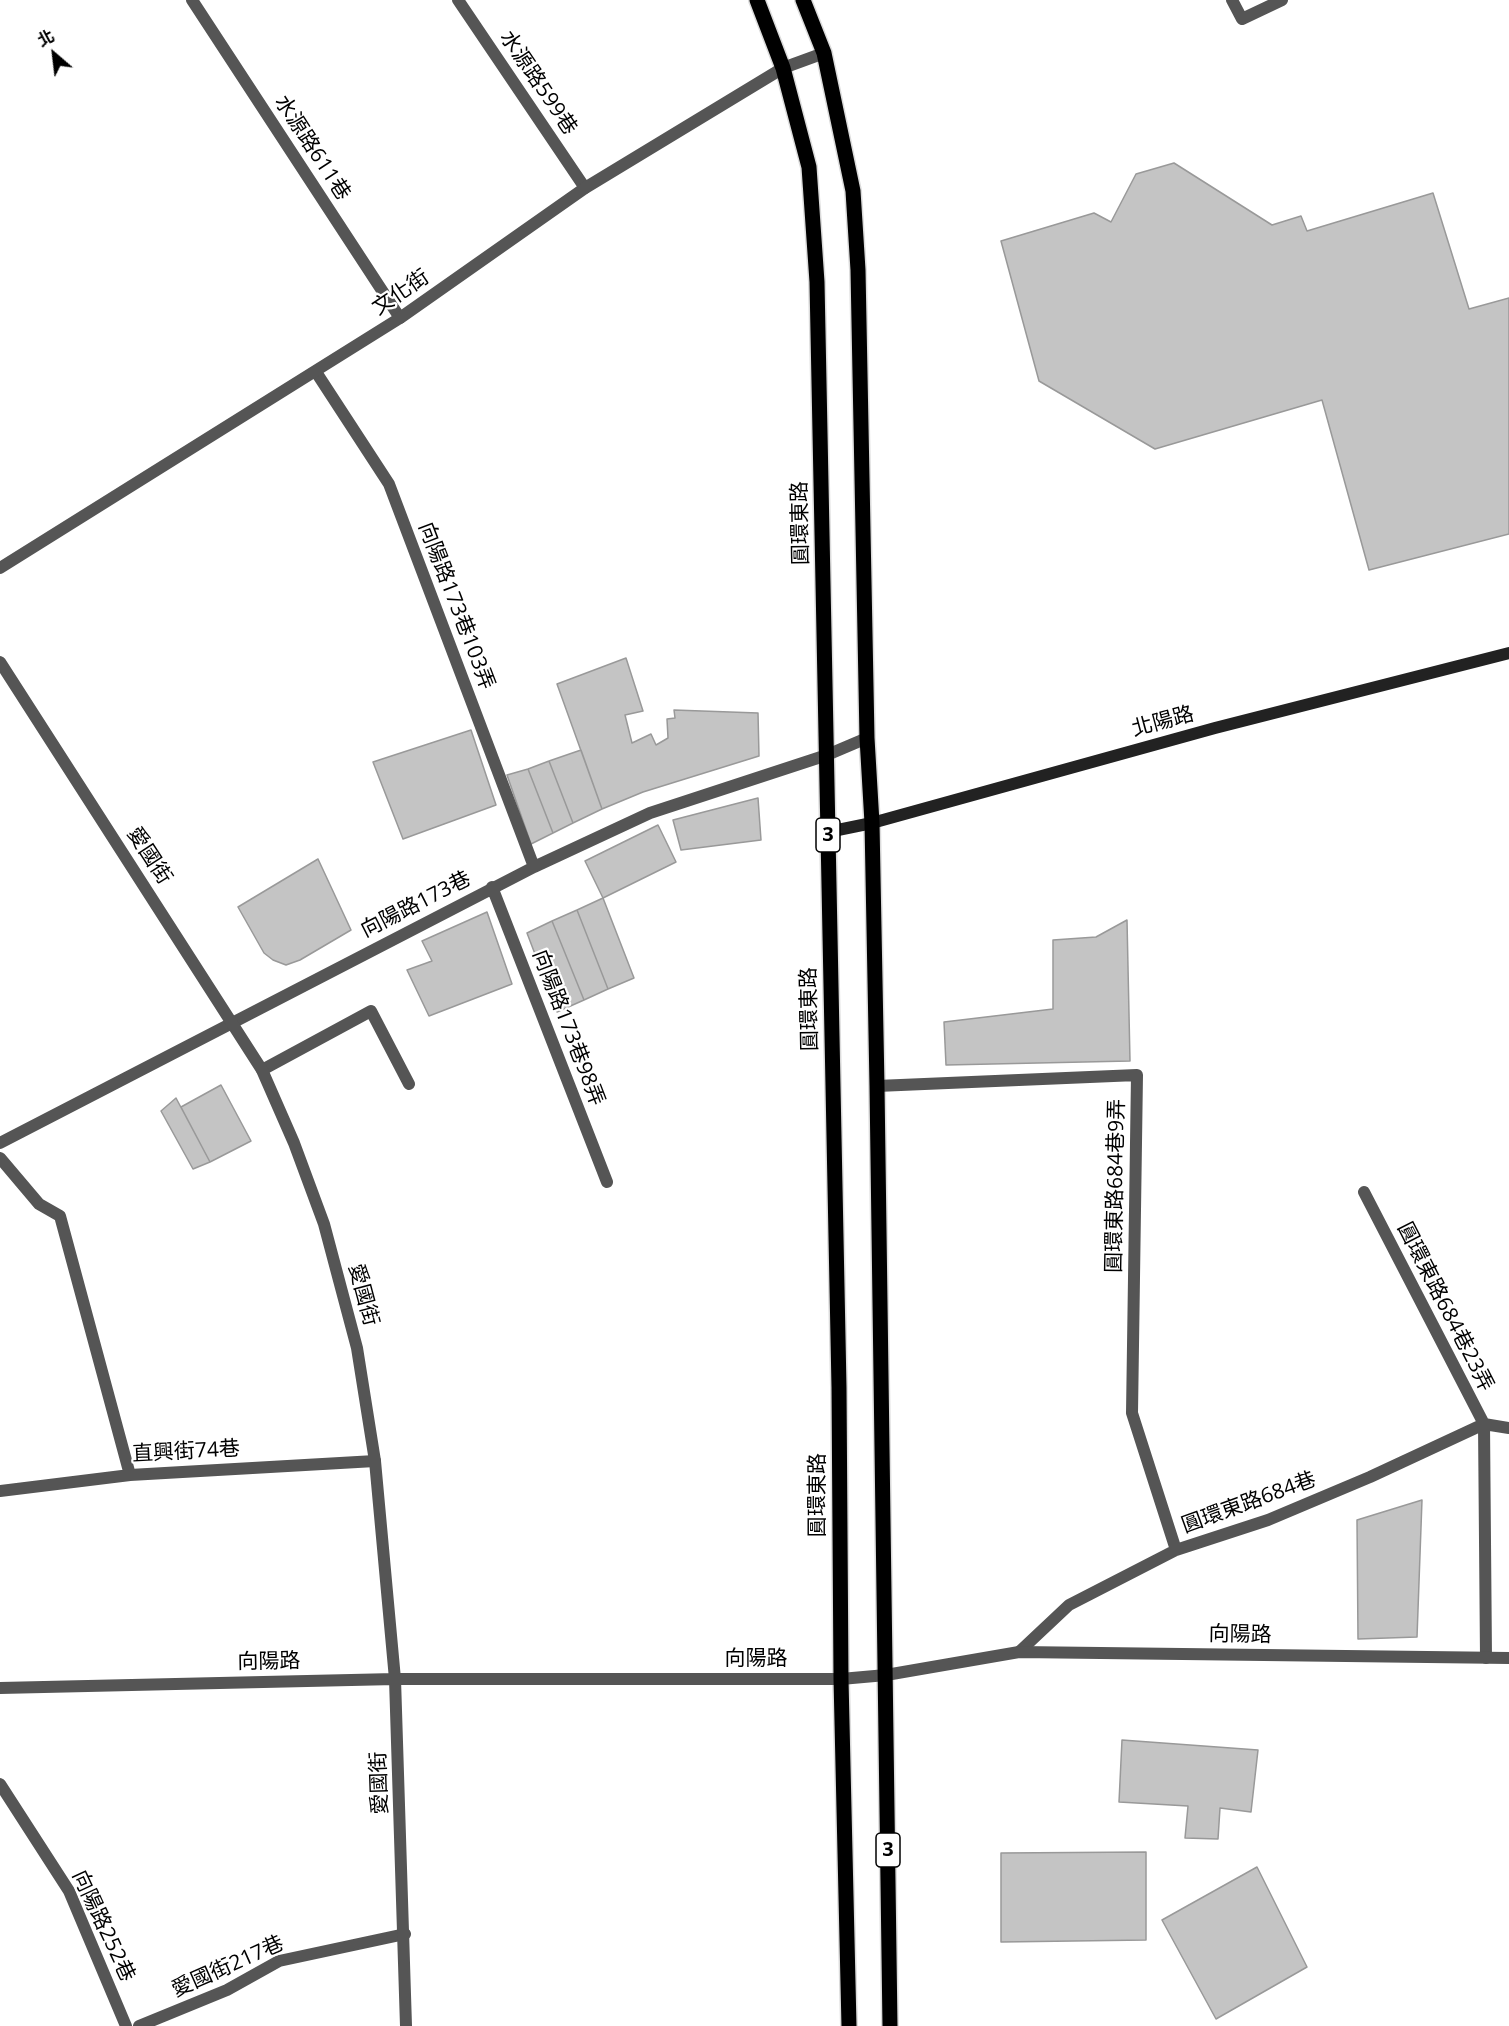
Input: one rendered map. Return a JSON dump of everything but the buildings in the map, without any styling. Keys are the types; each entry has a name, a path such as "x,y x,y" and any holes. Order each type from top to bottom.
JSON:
{"main road":[{"name":"圓環東路","path":"757,0 783,68 809,167 817,282 849,2026"},
{"name":"3","path":"803,0 824,53 853,191 858,270 867,738 872,823 877,1086 890,2026"}],"street":[{"name":"水源路611巷","path":"192,0 400,318"},
{"name":"水源路599巷","path":"458,0 585,188"},
{"path":"1232,0 1242,19 1282,0"},
{"name":"文化街","path":"0,568 400,318 585,188 783,68 824,53"},
{"name":"向陽路173巷103弄","path":"316,372 389,484 534,867"},
{"name":"北陽路","path":"828,832 872,823 1215,728 1509,653"},
{"name":"愛國街","path":"0,662 262,1070 294,1143 324,1224 357,1348 375,1461 395,1679 405,1934 406,2026"},
{"name":"向陽路173巷","path":"0,1143 534,867 650,813 827,755 867,738"},
{"name":"向陽路173巷98弄","path":"492,887 607,1182"},
{"path":"262,1070 371,1011 409,1084"},
{"name":"圓環東路684巷9弄","path":"877,1086 1137,1075 1132,1413 1176,1551"},
{"path":"0,1158 39,1204 60,1216 130,1475"},
{"name":"圓環東路684巷23弄","path":"1364,1192 1484,1424 1486,1658"},
{"path":"1484,1424 1509,1428"},
{"name":"圓環東路684巷","path":"1019,1652 1070,1605 1176,1551 1268,1520 1370,1477 1484,1424"},
{"name":"直興街74巷","path":"0,1491 130,1475 375,1461"},
{"name":"向陽路","path":"0,1688 395,1679 841,1678 886,1674 1019,1652 1509,1658"},
{"name":"向陽路252巷","path":"0,1784 69,1891 126,2026"},
{"name":"愛國街217巷","path":"139,2026 227,1990 279,1961 405,1934"}]}
